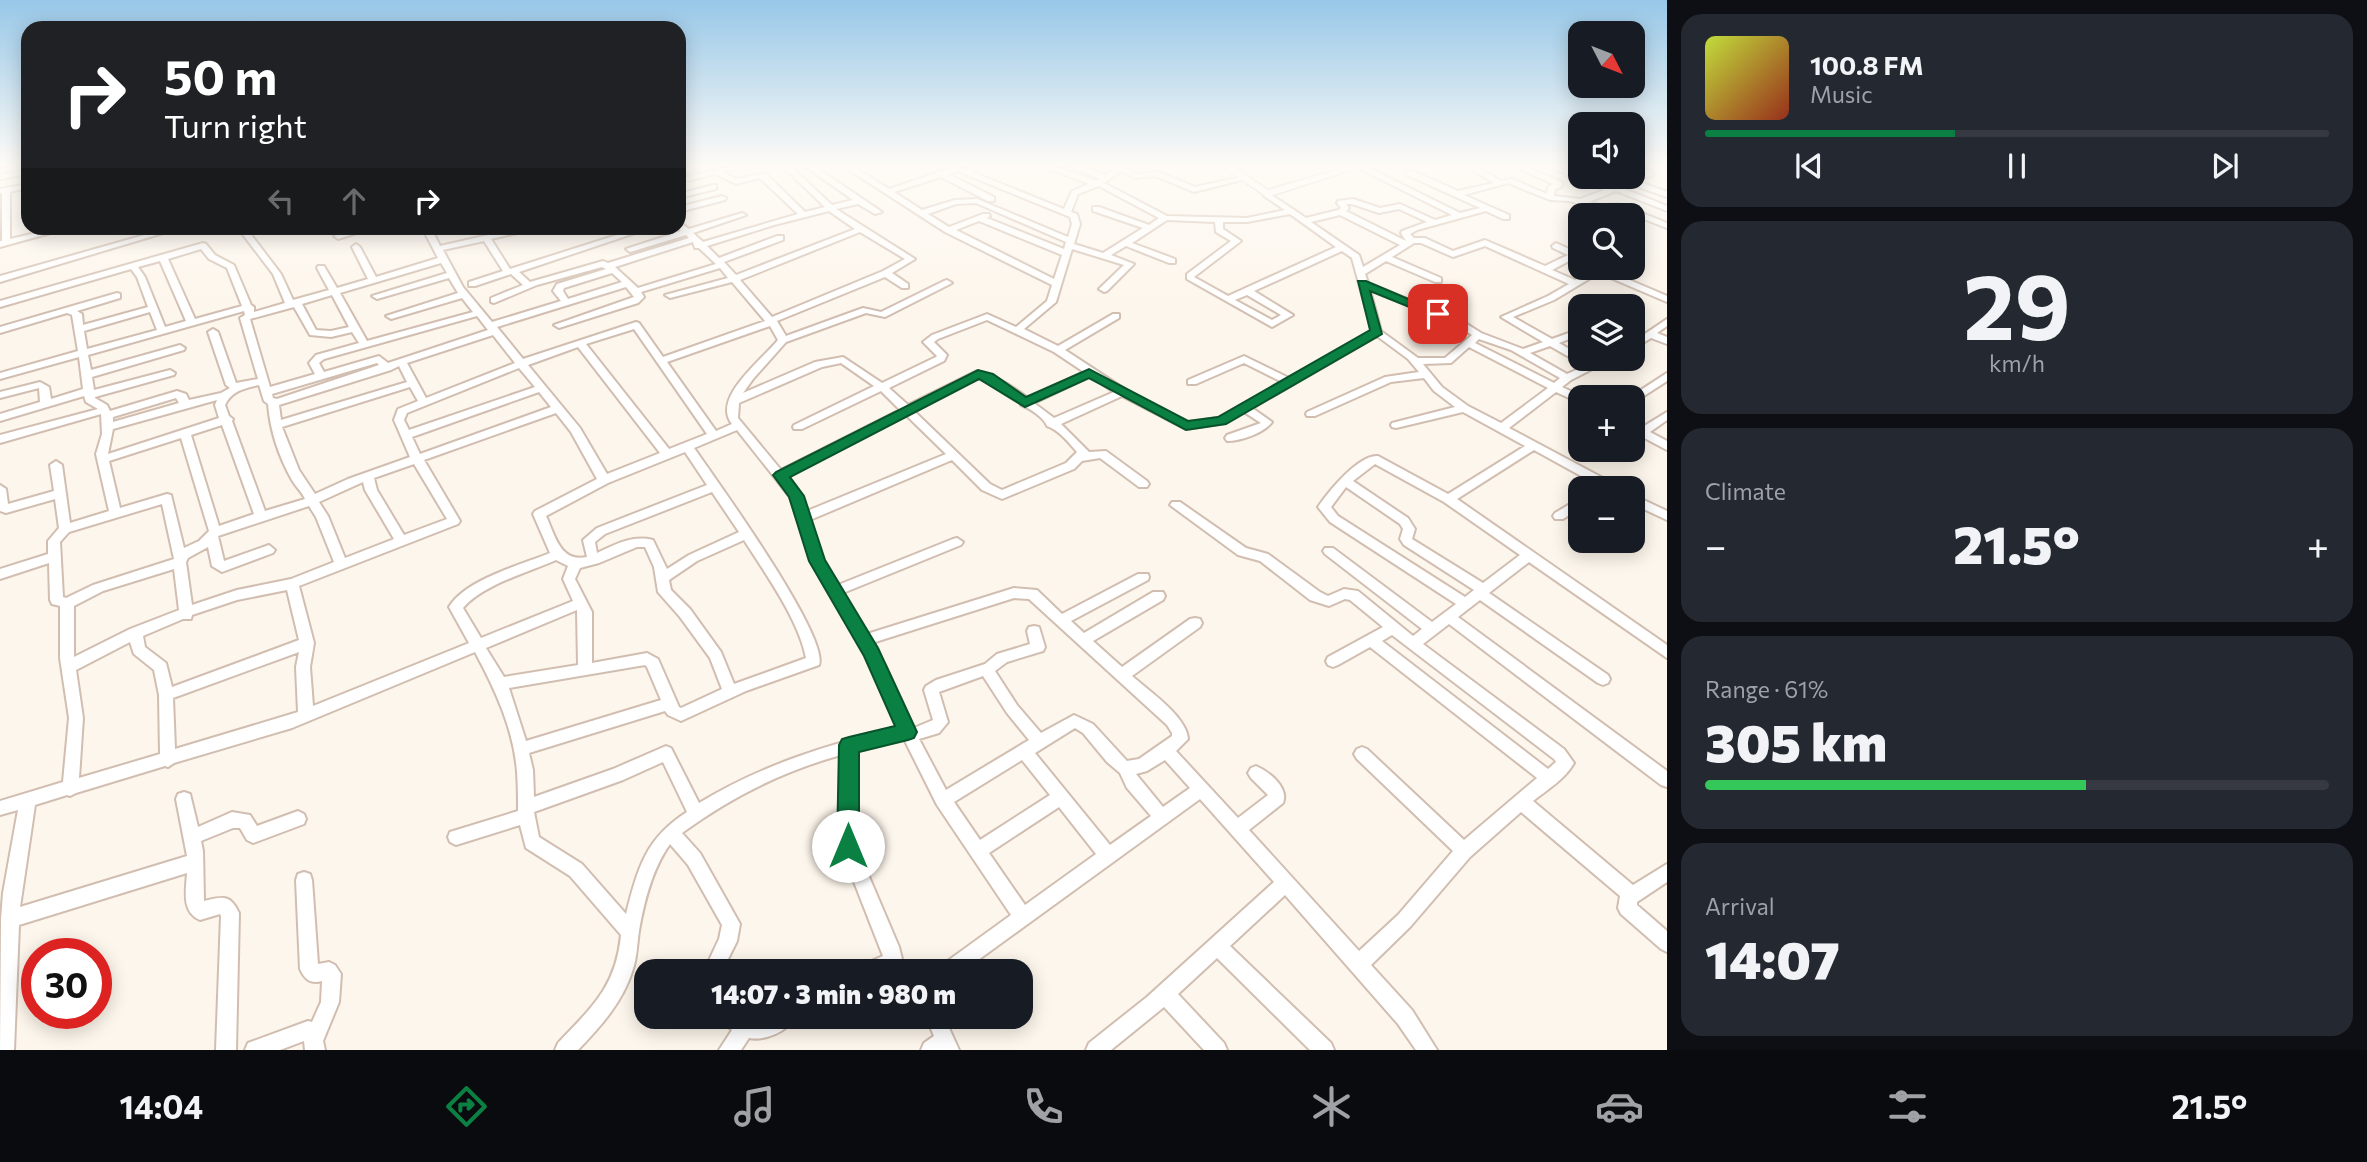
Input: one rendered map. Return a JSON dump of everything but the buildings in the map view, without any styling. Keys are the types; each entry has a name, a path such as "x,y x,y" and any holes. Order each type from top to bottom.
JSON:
{"street":[{"path":"3,213 3,243 36,235"},
{"path":"630,249 689,235 813,213"},
{"path":"660,361 772,321 911,259 837,213"},
{"path":"922,213 948,230 1055,283"},
{"path":"948,230 981,219 987,213"},
{"path":"1008,213 1068,246"},
{"path":"1020,332 1019,328 1051,302 1076,224 1071,213"},
{"path":"1108,213 1148,227"},
{"path":"1156,213 1165,218"},
{"path":"1106,256 1165,218 1195,217 1219,221 1254,219 1285,213"},
{"path":"1291,213 1356,257 1377,332 1414,360 1424,375 1464,408 1503,427 1587,476"},
{"path":"1303,221 1334,213"},
{"path":"1352,213 1408,242"},
{"path":"1414,213 1433,222"},
{"path":"1454,213 1458,215"},
{"path":"1408,242 1406,232 1467,213"},
{"path":"1498,213 1506,217"},
{"path":"1634,213 1667,226"},
{"path":"566,302 558,291 560,286 742,215"},
{"path":"981,219 1106,256 1130,266 1104,289"},
{"path":"1219,221 1219,230 1237,241 1190,278 1269,324 1287,317 1247,291"},
{"path":"670,295 734,279 861,229"},
{"path":"0,279 152,235"},
{"path":"247,235 277,274 313,333 327,335 355,328"},
{"path":"338,236 342,235"},
{"path":"428,235 451,275 479,313 559,408 590,453 604,480"},
{"path":"0,376 192,323 293,302 373,280 495,235"},
{"path":"472,284 625,235"},
{"path":"689,235 720,263 772,321 783,340"},
{"path":"486,237 511,272 525,284 534,284"},
{"path":"636,291 720,263 780,239"},
{"path":"1361,278 1408,242 1422,240 1453,254 1485,243 1577,284"},
{"path":"1125,243 1172,261"},
{"path":"0,304 203,246 212,257 231,267 249,311"},
{"path":"1556,246 1568,252"},
{"path":"356,247 373,280"},
{"path":"1228,300 1343,247"},
{"path":"163,257 192,323"},
{"path":"1385,257 1438,280"},
{"path":"1546,269 1568,260"},
{"path":"494,300 534,284 597,265 611,268 639,297 635,301 559,325"},
{"path":"133,266 141,277 162,331"},
{"path":"320,268 365,345"},
{"path":"886,272 905,286"},
{"path":"377,296 451,275"},
{"path":"1361,278 1459,323 1478,335 1523,352 1567,377"},
{"path":"1568,352 1506,316 1583,280"},
{"path":"1627,280 1667,299"},
{"path":"269,398 387,368 566,302 628,283"},
{"path":"947,283 882,315 866,310 783,340 732,402 733,418 796,496 805,517 817,561 864,640 943,800 1023,917"},
{"path":"391,316 464,293"},
{"path":"0,330 117,296"},
{"path":"13,301 17,325"},
{"path":"80,328 153,308"},
{"path":"72,309 77,314 80,328 88,393 93,404 107,417"},
{"path":"249,311 244,320 277,425 295,474 322,516 342,566"},
{"path":"321,376 314,363 317,359 479,313"},
{"path":"592,315 610,333"},
{"path":"1058,350 1116,316"},
{"path":"798,426 940,359 942,355 929,341 983,318 992,319 1058,350 1089,373 1186,426 1222,421 1247,409 1377,332"},
{"path":"1645,338 1667,322"},
{"path":"68,667 135,634 257,591 292,584 454,521 417,459 399,415 424,401 580,343 636,325 714,436"},
{"path":"212,332 231,385 238,387"},
{"path":"1651,334 1667,341"},
{"path":"1414,360 1442,363 1478,335"},
{"path":"1523,352 1568,336"},
{"path":"580,343 667,454"},
{"path":"1468,343 1568,394"},
{"path":"86,375 180,348"},
{"path":"269,398 321,376 379,359 387,368"},
{"path":"732,402 838,359 849,362 882,387 986,487 1002,495 1058,471 1080,457 1102,454 1143,484"},
{"path":"1192,382 1244,359 1290,382"},
{"path":"402,363 424,401"},
{"path":"1503,427 1567,377 1581,371"},
{"path":"0,418 170,373"},
{"path":"1025,403 1089,373"},
{"path":"781,475 978,374 989,377 1079,446 1083,452 1080,457"},
{"path":"1311,414 1389,379 1424,375"},
{"path":"1645,392 1665,379"},
{"path":"0,439 224,396 238,387 263,381"},
{"path":"277,425 413,383"},
{"path":"0,395 40,385 44,387 46,404"},
{"path":"406,435 542,388"},
{"path":"1051,424 1122,392"},
{"path":"224,396 220,405 228,419 261,516"},
{"path":"186,615 180,560 167,498 65,529 55,537 57,600 67,603 98,588 180,560 214,534 559,408"},
{"path":"1396,425 1464,408"},
{"path":"1231,438 1263,427 1267,422 1247,409"},
{"path":"1645,426 1667,415"},
{"path":"107,417 102,450 116,513"},
{"path":"104,459 228,419"},
{"path":"730,692 716,656 685,613 665,592 652,548 644,542 576,565 557,555 539,514 604,480 738,426"},
{"path":"185,433 214,534 217,563 222,567 269,550"},
{"path":"1645,434 1667,446"},
{"path":"1448,499 1534,445"},
{"path":"500,684 649,660 674,713 681,715 730,692 804,666 816,657 747,534 687,446"},
{"path":"805,517 954,455"},
{"path":"1466,604 1326,513 1326,500 1345,481 1371,461 1378,459 1448,499 1667,652"},
{"path":"56,465 65,529"},
{"path":"368,476 376,499 402,542"},
{"path":"1345,481 1404,521 1409,529 1406,539 1408,542 1603,679"},
{"path":"595,560 589,540 601,531 715,486"},
{"path":"0,489 2,507 6,509 60,493"},
{"path":"1176,505 1242,552 1268,560 1315,596 1329,601 1345,594 1353,595 1413,645 1559,754 1566,763 1464,851 1404,921 1359,964"},
{"path":"1645,505 1667,516"},
{"path":"1559,516 1568,510"},
{"path":"663,578 693,558 747,534"},
{"path":"835,591 957,542"},
{"path":"1329,551 1432,629"},
{"path":"557,555 458,602 458,611 500,684 521,749 526,811 532,842 576,870 630,932"},
{"path":"1413,645 1530,555"},
{"path":"0,574 56,556"},
{"path":"576,565 569,579 581,603 587,636 585,670"},
{"path":"1062,620 1143,577"},
{"path":"292,584 307,643 303,667 306,715"},
{"path":"864,640 1014,593 1032,594 1123,674 1180,731 1180,739 1166,751 1142,766 1125,768"},
{"path":"1084,640 1158,596"},
{"path":"67,603 68,667 76,718 69,789"},
{"path":"0,808 244,738 581,603"},
{"path":"1450,617 1667,780"},
{"path":"1123,674 1195,622"},
{"path":"1334,661 1393,628"},
{"path":"565,1050 612,999 624,978 630,932 653,857 671,833 696,814 772,770 818,752 925,732 941,722 931,694 935,687 988,669 998,661 1038,647 1034,631"},
{"path":"135,634 139,650 161,667 166,695 168,760"},
{"path":"1371,640 1550,779"},
{"path":"166,695 307,643"},
{"path":"988,669 989,678 1039,742"},
{"path":"521,749 670,703"},
{"path":"943,800 1069,723 1079,722 1113,760 1125,768 1133,783 1162,817"},
{"path":"849,745 848,846 894,959"},
{"path":"1024,751 1108,856"},
{"path":"1166,751 1359,964 1405,1017 1427,1050"},
{"path":"456,837 617,775 666,753 696,814"},
{"path":"1362,754 1464,851"},
{"path":"1237,829 1277,798 1277,793 1256,773"},
{"path":"965,959 1201,789"},
{"path":"977,852 1061,797"},
{"path":"184,799 193,837 197,909 223,905 230,913 226,1050"},
{"path":"4,1050 10,919 28,800"},
{"path":"1522,802 1630,897"},
{"path":"193,837 232,820 244,820 253,835 298,819"},
{"path":"671,833 694,859 711,892 726,910 731,924 728,942 719,959"},
{"path":"10,919 195,862"},
{"path":"1667,872 1630,897 1627,908 1667,943"},
{"path":"304,880 309,969 314,974 329,971 332,974 330,1002 314,1044"},
{"path":"1096,1050 1165,994 1286,883"},
{"path":"1217,946 1324,1050"},
{"path":"1165,994 1217,1050"},
{"path":"729,1050 736,1029"},
{"path":"938,1029 942,1047"},
{"path":"255,1050 301,1031 312,1032 314,1044"}],"route":[{"path":"848,846 851,787 849,745 908,732 872,653 817,561 805,517 796,496 781,475 978,374 989,377 1025,403 1089,373 1186,426 1222,421 1377,332 1362,284 1438,314"}]}
